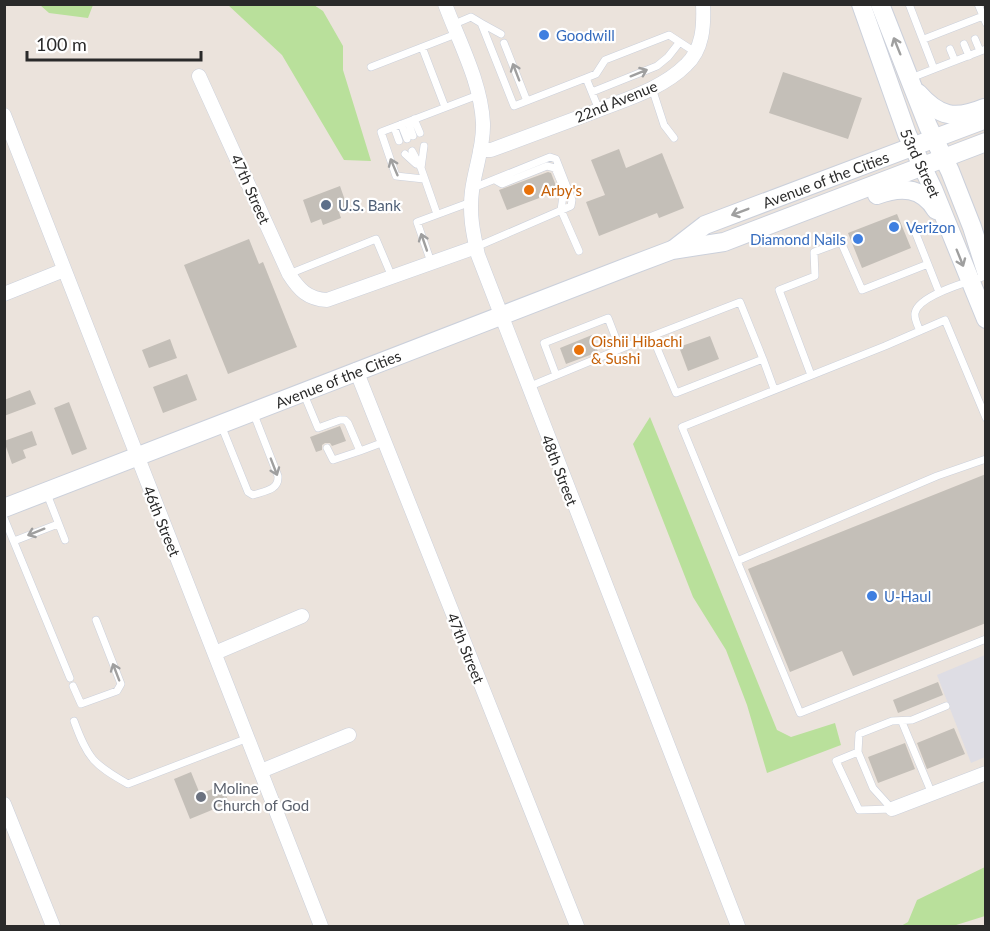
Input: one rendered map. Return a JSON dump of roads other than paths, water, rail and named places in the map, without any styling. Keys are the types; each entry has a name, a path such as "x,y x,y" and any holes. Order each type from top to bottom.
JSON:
{"main road":[{"name":"53rd Street","path":"861,4 885,75 913,146 949,229 978,279 986,319"},
{"path":"861,4 877,74 895,128 893,140 884,150 861,166"},
{"name":"53rd Street","path":"883,5 934,138 964,205 986,271"},
{"path":"912,83 928,104 946,114 963,115 986,108"},
{"name":"Avenue of the Cities","path":"672,250 705,225 986,118"},
{"path":"964,205 958,184 958,170 968,155 986,143"},
{"name":"Avenue of the Cities","path":"4,508 500,314 672,250 724,242 986,143"},
{"path":"724,242 803,223 883,192 899,189 922,194 934,206 949,229"}],"street":[{"name":"48th Street","path":"445,4 478,95 483,123 471,195 470,219 476,247 528,387 738,927"},
{"name":"22nd Avenue","path":"480,150 491,150 599,110 670,78 687,64 695,52 703,33 703,4"},
{"name":"47th Street","path":"199,75 290,274 302,292 327,300 392,277"},
{"name":"46th Street","path":"4,115 321,927"},
{"path":"392,277 476,247"},
{"path":"4,294 64,270"},
{"name":"47th Street","path":"356,370 577,927"},
{"path":"215,653 302,616"},
{"path":"261,771 349,735"},
{"path":"892,809 986,773"},
{"path":"4,804 53,927"}],"lane":[{"path":"909,4 934,69"},
{"path":"924,39 944,35 984,19 978,4"},
{"path":"371,67 422,47 471,17 501,34"},
{"path":"481,23 514,106 596,74 605,60 669,35 695,52"},
{"path":"912,83 934,69 983,50 975,39"},
{"path":"504,43 526,101"},
{"path":"592,92 657,66 669,57 679,43"},
{"path":"964,44 969,56"},
{"path":"422,47 445,107"},
{"path":"950,49 955,61"},
{"path":"586,78 599,110"},
{"path":"652,88 664,125 674,138"},
{"path":"424,178 396,176 381,132 478,95"},
{"path":"404,123 410,137 404,123"},
{"path":"421,168 414,150 437,214"},
{"path":"431,262 417,222 437,214 495,180 550,157 556,159 572,200 571,206 476,247"},
{"path":"561,210 579,251"},
{"path":"916,234 939,292"},
{"path":"290,274 376,239 392,277"},
{"path":"811,375 779,290 815,276 814,252 841,242 862,290 928,264"},
{"path":"920,331 915,313 919,304 939,292 978,279"},
{"path":"528,387 740,302 774,389"},
{"path":"556,375 544,343 608,318 621,349"},
{"path":"986,418 945,320 682,427 800,713 986,639"},
{"path":"652,336 676,393 763,358"},
{"path":"303,392 320,430 340,420 345,420 360,451"},
{"path":"221,425 248,492 254,495 275,487 278,476 253,412"},
{"path":"327,448 333,460 384,442"},
{"path":"737,561 937,476 986,459"},
{"path":"46,492 65,540"},
{"path":"4,518 70,678"},
{"path":"14,541 58,524"},
{"path":"73,686 81,704 117,692 120,688 121,684 96,620"},
{"path":"892,809 873,788 858,752 859,734 892,721 912,720 946,706"},
{"path":"75,721 91,759 128,784 248,738"},
{"path":"903,722 932,794"},
{"path":"858,752 836,761 859,810 892,809"}],"place":[{"name":"Goodwill","path":"544,35"},
{"name":"Arby's","path":"529,190"},
{"name":"U.S. Bank","path":"326,205"},
{"name":"Verizon","path":"894,227"},
{"name":"Diamond Nails","path":"858,239"},
{"name":"Oishii Hibachi & Sushi","path":"579,350"},
{"name":"U-Haul","path":"872,596"},
{"name":"Moline Church of God","path":"201,797"}]}
